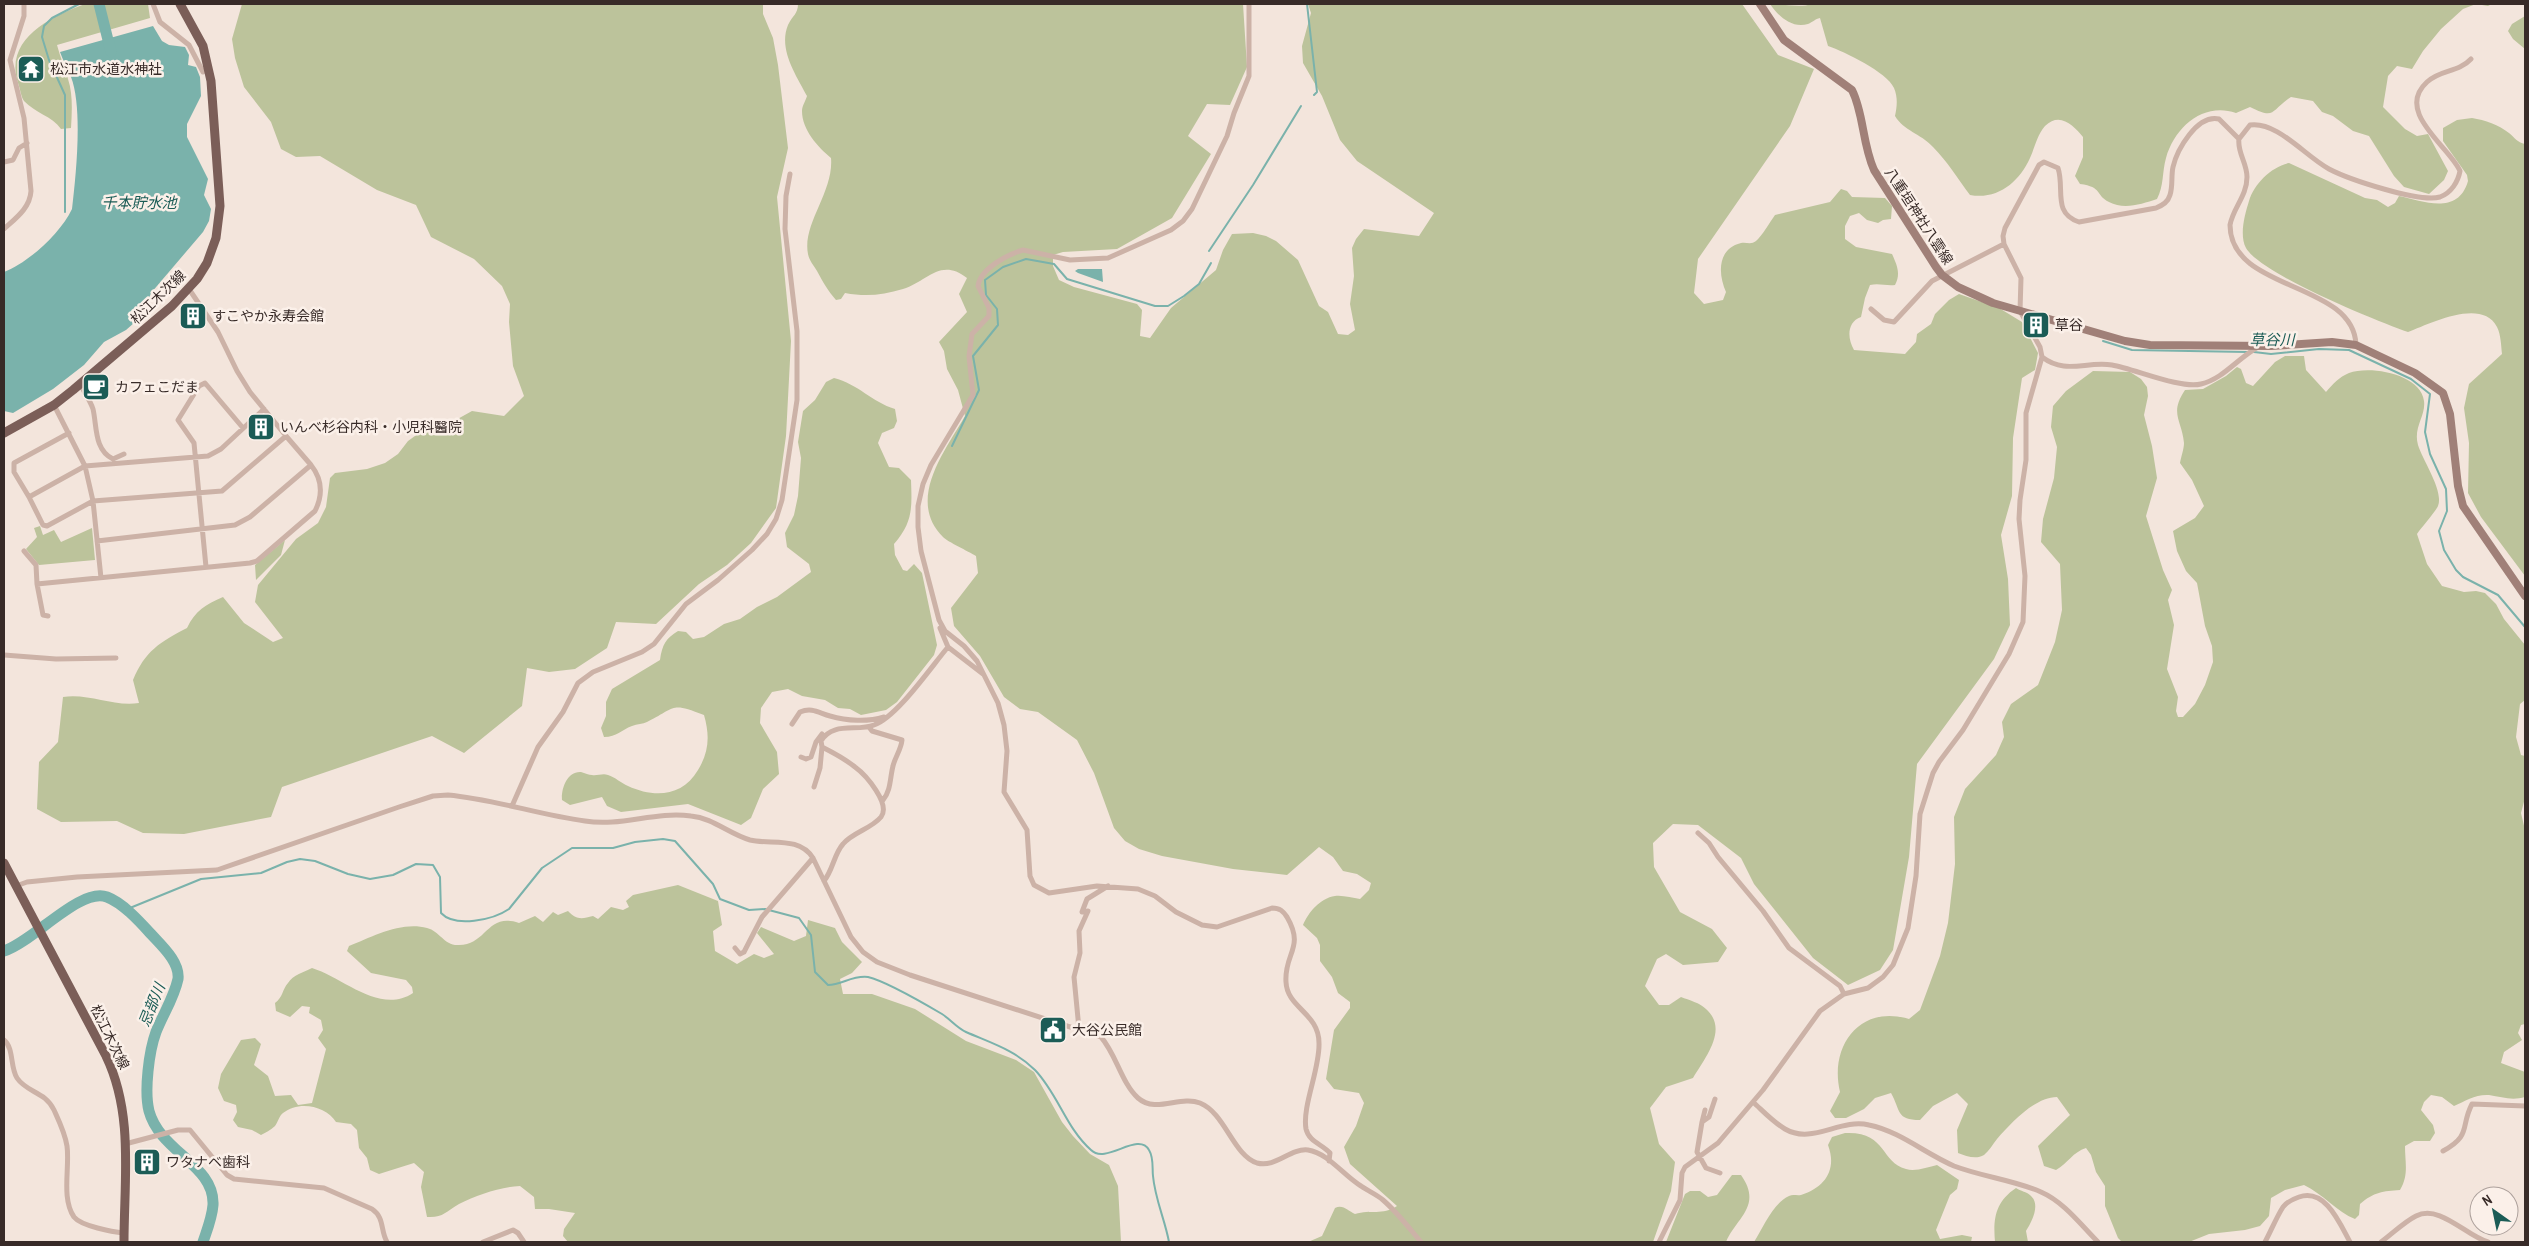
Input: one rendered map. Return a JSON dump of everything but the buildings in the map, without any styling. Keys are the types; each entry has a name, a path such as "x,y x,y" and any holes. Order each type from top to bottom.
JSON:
{"main road":[{"name":"松江木次線","path":"4,433 54,405 80,384 189,289 207,263 220,223 208,63 196,29 180,4"},
{"name":"八重垣神社八雲線","path":"1760,4 1784,40 1852,90 1858,101 1867,154 1874,170 1942,275 1969,293 2020,312 2126,341 2150,345 2253,350 2332,342 2356,345 2415,373 2443,393 2450,414 2458,486 2463,506 2525,596"},
{"name":"松江木次線","path":"4,863 110,1065 123,1107 125,1144 124,1238"}],"street":[{"path":"4,229 23,211 30,201 31,176 24,118 10,60 24,16 24,4"},
{"path":"153,4 160,22 192,49 203,72"},
{"path":"1249,4 1249,76 1227,136 1192,210 1183,221 1171,230 1108,258 1070,260 1023,250 1018,251 999,262 980,278 978,286 989,308 989,316 975,330 971,339 969,356 973,395 931,465 923,484 918,506 921,551 939,620 945,631 964,646 977,661 998,703 1006,735 1007,751 1004,792 1027,830 1030,876 1034,885 1049,893 1108,886 1146,892 1176,912 1208,927 1218,927 1272,908 1279,908 1284,913 1296,936 1286,975 1286,988 1290,997 1313,1021 1319,1036 1318,1063 1310,1096 1307,1131 1311,1139 1330,1153 1329,1161"},
{"path":"2356,345 2356,334 2346,317 2303,290 2253,266 2236,247 2230,225 2245,193 2248,175 2239,151 2239,139 2247,127 2264,125 2276,131 2316,161 2358,183 2422,197 2439,197 2452,189 2460,171 2422,120 2418,106 2420,93 2431,78 2443,72 2454,71 2464,66 2470,59"},
{"path":"1659,1242 1680,1200 1682,1173 1685,1167 1713,1148 1753,1102 1820,1011 1844,994 1868,988 1883,977 1900,952 1908,928 1913,899 1920,814 1933,773 1963,730 2009,654 2023,622 2025,593 2019,519 2026,460 2026,413 2042,357 2040,347 2020,312 2021,278 2004,244 2005,228 2039,165 2049,163 2058,168 2062,210 2071,219 2079,222 2156,208 2165,203 2170,195 2174,167 2181,149 2198,126 2207,119 2219,119 2239,139"},
{"path":"4,162 13,160 19,148 27,143"},
{"path":"512,806 538,747 562,712 578,683 600,668 642,652 654,644 686,604 718,580 752,550 767,534 776,519 787,470 797,383 797,330 785,229 786,196 790,174"},
{"path":"1871,309 1887,322 1894,322 1925,287 1942,275 2004,244"},
{"path":"37,584 256,561 314,511 319,504 321,482 319,475 264,409 237,371 218,332 189,289"},
{"path":"2042,357 2054,365 2110,365 2176,382 2198,385 2218,376 2253,350"},
{"path":"206,566 191,437 178,420 199,386 205,383 244,428"},
{"path":"80,384 93,409 95,429 101,447 113,459 124,454"},
{"path":"54,405 85,466 93,501 101,578"},
{"path":"29,497 85,466 195,459 215,453 264,409"},
{"path":"69,433 14,463 14,472 44,526 93,501 199,494 226,489 286,436"},
{"path":"98,541 203,531 243,522 311,465"},
{"path":"24,551 36,565 40,609 42,614 48,616"},
{"path":"939,620 938,626 948,647 985,675"},
{"path":"801,757 811,758 816,742 822,735 835,729 869,727 888,716 948,647"},
{"path":"4,655 46,659 116,658"},
{"path":"792,724 800,712 812,709 831,717 864,721 888,716"},
{"path":"869,727 872,732 902,740 901,751 894,763 887,796 883,800"},
{"path":"814,787 820,768 821,741 828,733"},
{"path":"822,747 856,767 883,800 884,810 881,817 845,842 838,852 834,867 824,881"},
{"path":"16,886 27,882 77,877 217,870 433,796 460,796 577,820 605,823 666,814 692,816 708,820 751,840 795,844 807,850 813,858 851,937 863,952 877,962 910,976 1101,1037 1108,1044 1139,1100 1150,1105 1186,1100 1203,1104 1211,1110 1252,1160 1268,1163 1304,1150 1317,1153 1385,1202 1421,1242"},
{"path":"1698,833 1709,842 1718,857 1763,911 1788,948 1840,986 1844,994"},
{"path":"735,948 740,954 744,952 755,927 771,905 813,858"},
{"path":"1078,1029 1074,977 1080,953 1079,930 1088,911 1082,912 1087,899 1108,886"},
{"path":"4,1040 9,1046 17,1078 21,1083 48,1099 64,1134 67,1153 67,1197 74,1217 86,1224 124,1238"},
{"path":"1702,1122 1709,1117 1715,1099"},
{"path":"1753,1102 1784,1129 1794,1133 1806,1135 1845,1125 1868,1124 1955,1166 2022,1184 2043,1193 2068,1211 2098,1242"},
{"path":"2443,1151 2455,1144 2464,1131 2472,1104 2525,1106"},
{"path":"1705,1110 1696,1146 1699,1157 1706,1168 1720,1173"},
{"path":"125,1144 183,1129 190,1130 227,1175 234,1179 324,1188 356,1200 378,1213 383,1222 387,1242"},
{"path":"2265,1242 2284,1206 2296,1198 2310,1195 2326,1203 2350,1242"},
{"path":"2381,1242 2412,1218 2427,1213 2440,1217 2470,1235 2488,1242"},
{"path":"483,1242 513,1230 518,1233 524,1242"}],"green space":[{"path":"85,4 148,4 150,18 57,45 70,85 72,103 71,128 61,129 53,121 24,101 15,68 18,54 24,42 33,32 71,9"},
{"path":"242,4 763,4 763,14 773,38 778,65 788,148 777,197 791,341 786,436 776,508 751,543 727,565 699,584 656,624 616,622 607,648 575,669 549,672 527,668 522,706 464,753 432,736 282,787 271,817 184,834 143,833 117,821 61,822 37,809 39,762 58,742 63,697 73,696 129,704 139,703 133,680 148,654 161,643 187,628 194,617 211,602 223,597 244,623 273,642 283,638 255,602 258,585 296,539 318,523 326,507 330,478 335,473 367,469 385,463 398,454 408,441 433,423 454,421 472,411 504,416 524,396 513,366 509,322 510,304 502,286 474,259 431,237 416,205 377,190 320,156 296,157 281,149 271,122 244,87 235,58 232,39"},
{"path":"798,4 1243,4 1247,67 1230,105 1207,104 1188,136 1211,154 1172,218 1117,249 1063,252 1053,255 1053,266 1059,280 1074,287 1137,304 1142,310 1140,336 1150,338 1171,308 1216,270 1223,250 1232,234 1253,233 1276,241 1298,260 1319,306 1328,312 1338,334 1348,335 1355,330 1350,304 1354,276 1352,248 1356,239 1364,229 1419,236 1434,213 1357,161 1340,140 1322,96 1303,63 1302,46 1311,13 1308,4 1742,4 1778,55 1814,69 1790,126 1698,259 1694,293 1704,304 1723,300 1726,292 1723,285 1721,263 1727,251 1741,243 1756,241 1775,215 1830,202 1841,189 1847,191 1852,197 1885,198 1892,206 1891,219 1878,223 1867,220 1859,213 1850,216 1845,226 1845,239 1856,247 1892,254 1898,273 1895,285 1870,285 1861,317 1856,319 1851,326 1849,336 1854,350 1905,354 1916,342 1917,334 1931,324 1935,314 1949,300 1959,294 1999,308 2022,322 2038,353 2035,370 2022,378 2013,438 2012,496 2001,535 2008,579 2010,625 1994,659 1917,764 1909,857 1893,950 1880,970 1848,985 1813,958 1754,884 1741,858 1698,825 1673,824 1653,843 1654,867 1680,912 1712,929 1727,948 1718,962 1683,965 1666,954 1657,959 1645,986 1659,1005 1669,1005 1681,997 1701,1005 1713,1017 1715,1025 1713,1044 1693,1078 1666,1087 1650,1108 1659,1144 1675,1162 1671,1191 1653,1242 1308,1242 1322,1236 1335,1208 1343,1207 1355,1214 1381,1212 1397,1206 1350,1164 1344,1147 1356,1126 1364,1103 1359,1093 1334,1089 1326,1079 1334,1030 1350,1008 1350,1002 1338,993 1332,977 1320,961 1320,945 1317,938 1303,925 1311,911 1324,900 1338,896 1360,899 1369,890 1371,883 1357,874 1343,871 1333,857 1319,847 1287,875 1233,869 1162,856 1139,849 1125,841 1114,828 1094,773 1077,740 1038,712 1020,709 1004,697 980,656 954,626 951,608 978,573 976,556 943,537 933,523 928,507 928,492 939,460 965,416 958,390 947,369 944,351 939,342 967,312 959,294 967,278 957,272 941,270 903,289 874,295 845,293 841,299 836,300 826,286 809,258 807,243 813,219 828,183 831,171 831,158 816,143 805,125 802,111 807,96 790,62 785,43 788,25 797,10"},
{"path":"1770,4 1797,6 1812,4 2476,4 2463,9 2441,29 2423,51 2412,69 2397,66 2388,76 2383,107 2405,129 2417,136 2428,134 2448,171 2444,180 2429,194 2404,187 2394,176 2369,136 2353,131 2333,116 2322,112 2313,101 2291,97 2276,110 2269,113 2264,113 2250,107 2236,113 2212,111 2192,120 2183,127 2170,147 2157,199 2121,206 2109,202 2096,189 2080,184 2075,176 2083,157 2083,137 2071,125 2061,120 2056,120 2045,126 2038,137 2030,158 2014,182 1990,195 1970,195 1948,164 1933,147 1903,125 1895,116 1897,106 1896,95 1890,82 1865,63 1828,46 1820,18 1808,24 1796,25 1781,17"},
{"path":"2476,4 2492,4 2488,6"},
{"path":"2525,16 2525,49 2513,39 2508,31 2512,24"},
{"path":"2472,118 2496,125 2525,144 2525,576 2481,517 2468,493 2469,443 2464,408 2469,384 2502,354 2497,327 2490,318 2480,314 2455,315 2408,332 2321,296 2273,271 2256,259 2246,248 2243,237 2243,224 2251,195 2255,188 2270,172 2289,163 2365,198 2377,200 2388,207 2395,203 2399,196 2439,204 2456,199 2463,192 2468,181 2467,175 2443,141 2443,128 2457,120"},
{"path":"2285,356 2304,356 2306,370 2326,392 2336,381 2345,375 2369,370 2381,371 2404,378 2414,384 2421,392 2424,406 2417,433 2418,445 2436,484 2439,500 2437,508 2417,534 2427,564 2442,586 2464,592 2476,591 2485,593 2496,604 2504,619 2525,645 2525,700 2520,704 2516,737 2521,755 2525,756 2525,798 2521,813 2525,830 2525,1024 2521,1025 2518,1033 2522,1040 2504,1052 2501,1063 2525,1072 2525,1097 2511,1099 2484,1095 2471,1098 2454,1106 2442,1097 2431,1095 2424,1102 2421,1110 2433,1125 2435,1133 2430,1141 2414,1141 2405,1146 2406,1174 2400,1190 2384,1192 2370,1197 2360,1204 2359,1215 2355,1219 2304,1185 2285,1190 2271,1198 2269,1216 2260,1226 2245,1230 2209,1234 2189,1242 2122,1242 2118,1238 2105,1206 2105,1186 2096,1172 2091,1155 2086,1148 2078,1152 2056,1170 2044,1166 2038,1146 2070,1115 2057,1097 2040,1101 2032,1106 2009,1126 1984,1155 1971,1157 1958,1153 1957,1130 1968,1104 1957,1093 1933,1106 1920,1120 1912,1120 1903,1116 1891,1093 1875,1098 1864,1109 1846,1118 1835,1118 1830,1111 1840,1092 1839,1059 1844,1045 1852,1033 1863,1023 1876,1018 1892,1016 1909,1019 1920,1010 1940,956 1948,923 1955,864 1954,817 1965,789 1996,755 2004,737 2002,722 2011,704 2038,685 2055,642 2062,610 2060,564 2041,542 2043,519 2054,478 2057,447 2051,427 2053,406 2066,391 2093,371 2130,372 2141,379 2147,387 2148,396 2144,415 2152,446 2157,478 2146,516 2163,570 2172,590 2168,600 2174,625 2167,669 2178,697 2176,711 2178,717 2183,717 2195,704 2205,685 2213,662 2212,646 2205,626 2197,583 2186,571 2177,551 2173,531 2195,518 2204,506 2192,480 2180,463 2184,443 2177,411 2178,405 2185,390 2203,389 2226,376 2237,367 2241,369 2246,383 2253,386 2275,362"},
{"path":"834,378 850,384 879,402 895,409 897,421 894,428 882,433 878,443 889,467 899,468 911,480 910,514 905,529 894,544 895,555 903,570 907,571 914,564 922,573 937,645 934,655 897,702 886,710 861,715 850,709 838,708 825,700 802,696 788,689 772,692 761,708 760,723 777,752 779,774 763,789 751,818 741,825 688,804 621,812 607,806 602,797 570,805 562,800 566,782 576,772 590,775 606,774 638,790 667,793 684,786 698,770 704,757 708,737 704,715 685,708 674,708 645,723 632,726 612,736 604,737 601,728 606,716 606,702 612,689 660,660 665,642 670,636 678,631 686,632 693,639 704,637 724,624 740,619 757,607 777,597 811,572 809,564 787,547 785,533 794,515 798,496 801,458 798,442 803,411 815,400 826,382"},
{"path":"40,526 43,535 54,530 61,542 92,528 95,560 39,565 26,549 37,537 34,528"},
{"path":"285,540 281,555 256,580 255,565"},
{"path":"678,885 718,901 722,925 713,931 715,951 737,964 754,954 764,958 774,954 757,933 761,927 794,941 806,936 808,920 835,928 842,942 862,962 852,973 840,979 843,994 872,994 915,1009 966,1041 1016,1060 1034,1072 1062,1122 1073,1136 1090,1154 1109,1165 1118,1186 1121,1242 568,1242 563,1236 564,1229 575,1213 535,1209 534,1197 520,1186 489,1192 459,1204 444,1214 427,1217 421,1187 424,1172 414,1163 379,1174 370,1170 367,1158 359,1148 357,1130 351,1124 336,1122 332,1116 319,1109 304,1106 289,1109 282,1114 273,1127 261,1135 252,1130 238,1127 233,1120 237,1112 236,1105 224,1101 218,1088 221,1074 241,1040 255,1038 261,1044 254,1065 268,1076 275,1096 291,1095 298,1105 312,1103 326,1049 318,1038 323,1030 321,1020 309,1013 310,1007 302,1006 290,1017 276,1011 275,1003 290,980 312,968 375,997 388,1000 400,999 413,993 412,987 406,980 371,973 347,951 349,946 397,928 417,926 435,932 454,945 468,944 500,922 519,923 535,916 543,922 553,912 558,915 568,911 577,917 593,916 598,919 611,907 623,910 629,907 626,901 633,895"},
{"path":"1845,1133 1869,1137 1876,1142 1891,1160 1906,1169 1917,1170 1937,1165 1959,1180 1957,1189 1950,1195 1936,1230 1940,1239 1962,1235 1972,1237 1971,1242 1754,1242 1773,1210 1783,1199 1790,1195 1801,1195 1810,1192 1823,1182 1830,1169 1831,1162 1828,1145 1832,1137"},
{"path":"1732,1175 1741,1175 1747,1186 1749,1203 1726,1242 1666,1242 1685,1194 1690,1191 1700,1191 1708,1197 1717,1195"},
{"path":"2016,1188 2030,1195 2035,1204 2034,1214 2026,1231 2028,1242 1995,1242 1994,1226 1997,1212 2004,1199"}],"water":[{"name":"千本貯水池","path":"153,26 162,41 169,45 185,47 189,55 188,65 196,67 200,77 201,96 187,124 187,137 208,179 204,195 211,209 209,221 203,232 151,293 142,316 126,330 104,342 84,365 53,389 13,413 4,411 4,272 43,246 60,228 72,209 78,142 77,106 71,77 60,52"},
{"path":"1078,269 1102,269 1103,282 1075,271"}],"waterway":[{"path":"65,212 65,95 49,60 42,37 44,26 52,18 79,4"},
{"name":"忌部川","path":"99,4 111,52"},
{"path":"1307,4 1317,92 1314,95"},
{"path":"1209,251 1253,185 1301,106"},
{"path":"952,446 979,390 973,356 998,325 997,309 986,295 985,280 1003,267 1026,259 1054,264 1067,279 1155,306 1168,306 1199,284 1211,263"},
{"name":"草谷川","path":"2103,341 2132,350 2247,352"},
{"path":"2254,352 2271,354 2319,349 2349,350 2411,379 2430,394 2425,432 2430,454 2446,489 2447,511 2439,531 2444,550 2456,570 2463,577 2498,595 2525,627"},
{"path":"125,910 201,879 261,873 287,862 300,859 315,861 348,874 370,879 393,875 416,864 433,865 440,877 441,913 447,918 455,920 474,921 494,916 509,909 542,868 572,848 613,848 635,842 663,839 675,841 713,884 720,899 749,910 765,909 799,918 811,935 815,972 828,985 862,977 875,979 935,1010 963,1030 1019,1057 1043,1079 1075,1132 1097,1154 1105,1154 1137,1144 1144,1145 1152,1156 1156,1193 1169,1242"},
{"name":"忌部川","path":"4,951 16,946 70,907 96,896 107,897 125,908 142,924 173,960 178,973 178,979 174,993 153,1040 148,1071 148,1103 155,1125 164,1137 197,1168 211,1191 213,1205 203,1242"}],"place":[{"name":"松江市水道水神社","path":"31,69"},
{"name":"すこやか永寿会館","path":"193,316"},
{"name":"草谷","path":"2036,325"},
{"name":"カフェこだま","path":"96,387"},
{"name":"いんべ杉谷内科・小児科醫院","path":"261,427"},
{"name":"大谷公民館","path":"1053,1030"},
{"name":"ワタナベ歯科","path":"147,1162"}]}
